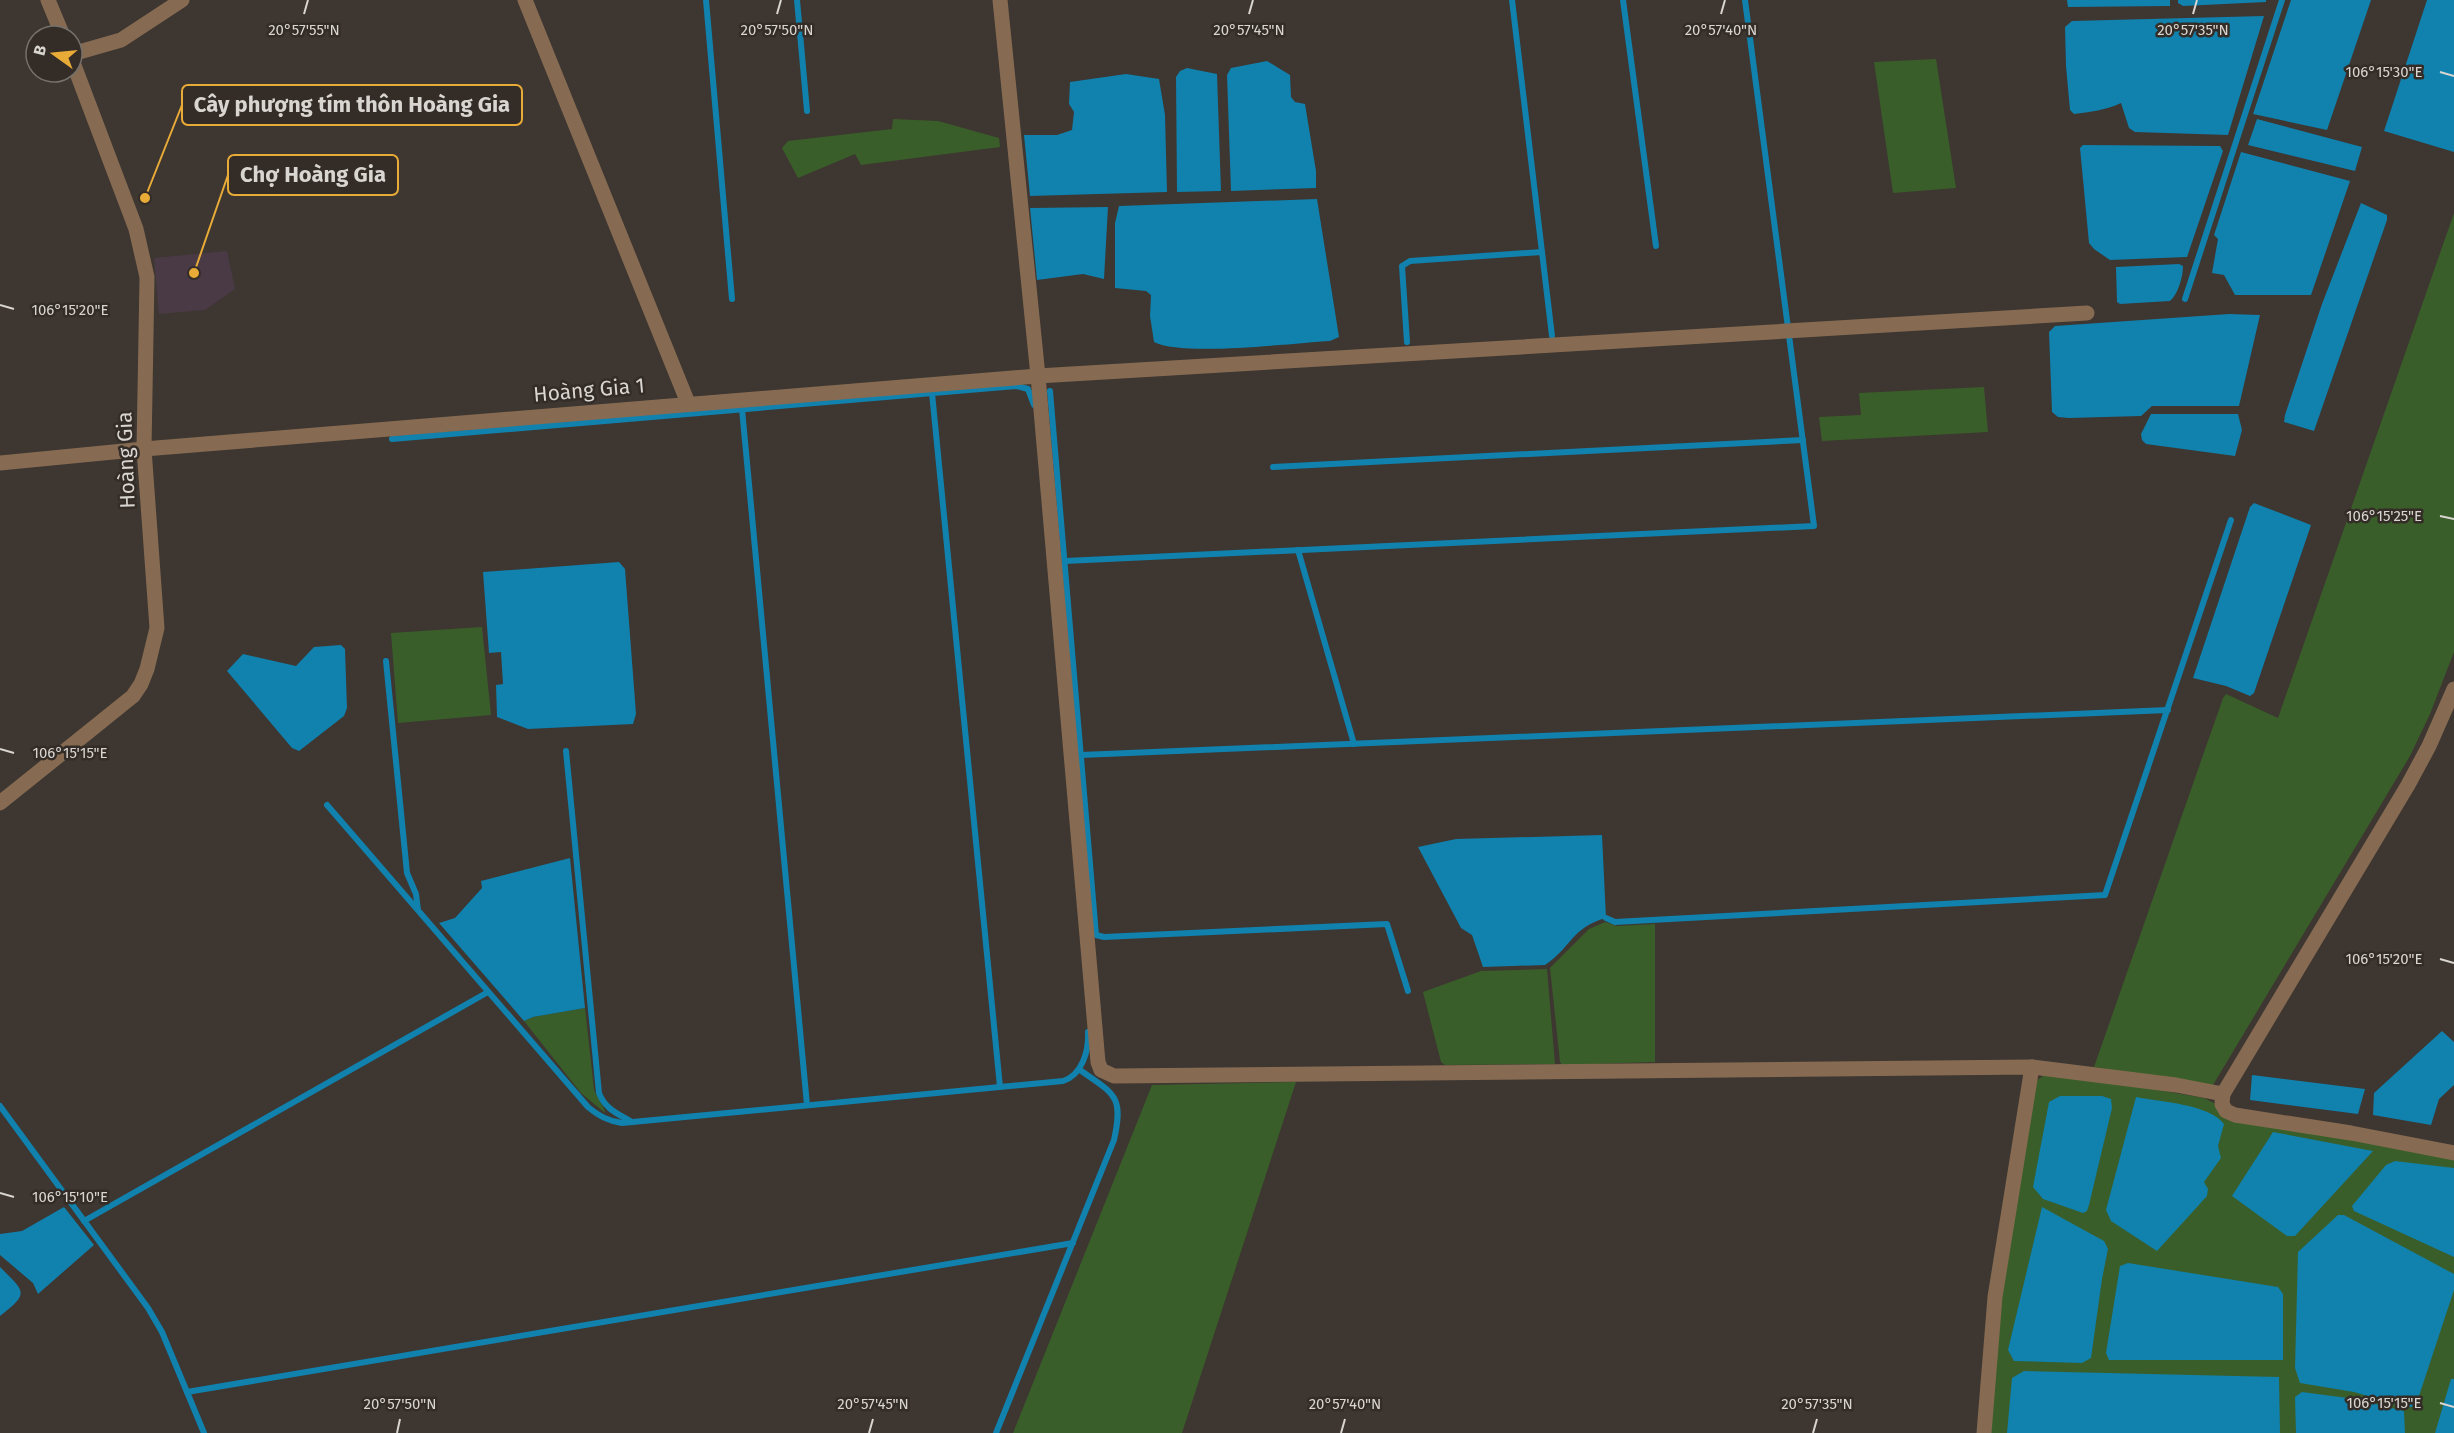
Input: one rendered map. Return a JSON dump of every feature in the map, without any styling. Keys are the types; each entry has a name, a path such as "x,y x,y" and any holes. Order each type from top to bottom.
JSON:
{"street":[{"path":"48,0 58,24"},
{"path":"84,51 121,40 182,0"},
{"path":"525,0 688,403"},
{"path":"1000,0 1038,375 1098,1062 1101,1070 1108,1075 2032,1067 2165,1083 2223,1094"},
{"name":"Hoàng Gia","path":"0,803 119,710 133,696 141,684 155,640 157,619 144,449 148,300 144,255 81,84"},
{"name":"Hoàng Gia 1","path":"0,463 1038,375 2087,313"},
{"path":"2454,689 2429,746 2408,784 2223,1094 2222,1104 2226,1111 2235,1115 2351,1133 2454,1153"},
{"path":"1984,1433 1995,1297 2032,1067"}],"shaded area":[{"path":"227,251 235,289 205,310 159,314 154,258"}],"green space":[{"path":"1936,59 1956,188 1893,193 1874,62"},
{"path":"893,119 938,121 999,138 1000,147 861,165 855,154 798,178 782,148 788,141 892,129"},
{"path":"2454,213 2454,652 2430,714 2410,756 2213,1085 2094,1067 2223,698 2226,694 2278,718"},
{"path":"1984,387 1988,432 1822,441 1819,417 1861,415 1859,393"},
{"path":"482,627 491,715 398,723 391,633"},
{"path":"1605,922 1617,926 1655,924 1655,1062 1562,1065 1550,968 1589,929"},
{"path":"1547,969 1555,1064 1445,1065 1441,1062 1423,992 1481,971"},
{"path":"585,1008 594,1089 605,1113 581,1093 524,1021 533,1017"},
{"path":"2059,1073 2204,1098 2214,1103 2220,1114 2454,1159 2454,1433 1989,1433 2001,1296 2036,1081 2043,1076"},
{"path":"1296,1082 1182,1433 1013,1433 1152,1085"}],"water":[{"path":"2067,0 2170,0 2170,6 2068,7"},
{"path":"2178,0 2266,0 2266,2 2183,6 2178,3"},
{"path":"2291,0 2371,0 2327,130 2253,114"},
{"path":"2427,0 2454,0 2454,152 2384,131"},
{"path":"2264,16 2228,135 2135,132 2129,128 2121,103 2104,109 2074,114 2070,110 2065,27 2072,21"},
{"path":"1267,61 1290,75 1291,97 1295,102 1305,104 1316,171 1316,188 1231,191 1227,75 1231,68"},
{"path":"1187,68 1217,74 1221,191 1177,192 1176,77 1180,71"},
{"path":"1126,74 1159,79 1165,115 1167,192 1030,196 1024,135 1057,135 1072,130 1074,112 1069,104 1070,82"},
{"path":"2257,119 2362,147 2355,171 2248,145"},
{"path":"2083,145 2220,146 2223,151 2187,257 2110,260 2094,249 2089,243 2080,148"},
{"path":"2241,152 2350,181 2311,295 2235,295 2224,275 2212,273 2218,239 2214,235"},
{"path":"1317,199 1339,337 1330,341 1212,349 1168,346 1154,342 1150,316 1151,295 1146,291 1115,288 1115,223 1119,206"},
{"path":"2361,203 2387,215 2387,220 2314,431 2284,422 2285,415 2322,304"},
{"path":"1108,207 1104,279 1083,274 1037,280 1030,208"},
{"path":"2179,264 2183,266 2181,280 2170,301 2120,304 2117,302 2116,267"},
{"path":"2229,314 2260,315 2239,406 2152,406 2141,416 2069,418 2058,417 2052,412 2049,332 2055,326"},
{"path":"2151,414 2238,414 2242,430 2235,456 2146,444 2141,434"},
{"path":"2254,503 2311,525 2254,693 2250,696 2226,686 2193,678 2250,507"},
{"path":"619,562 625,569 636,714 633,724 528,729 497,717 496,685 503,684 501,652 489,653 483,572"},
{"path":"341,645 345,649 347,708 344,716 299,751 292,748 227,671 243,654 296,666 314,647"},
{"path":"1602,835 1606,918 1579,932 1545,965 1483,967 1472,935 1461,928 1418,847 1456,839"},
{"path":"570,858 585,1008 533,1017 524,1021 439,923 455,918 482,888 481,881"},
{"path":"2442,1031 2454,1042 2454,1085 2439,1099 2431,1125 2373,1115 2374,1093"},
{"path":"2252,1075 2365,1089 2358,1114 2250,1100"},
{"path":"2060,1096 2102,1096 2111,1099 2112,1108 2089,1205 2087,1211 2083,1213 2043,1199 2033,1187 2049,1102"},
{"path":"2136,1097 2196,1108 2217,1117 2224,1124 2218,1146 2221,1158 2204,1182 2208,1189 2207,1196 2157,1251 2111,1221 2106,1210"},
{"path":"2273,1132 2373,1151 2295,1236 2287,1236 2232,1196"},
{"path":"2395,1161 2454,1168 2454,1257 2354,1211 2352,1206 2386,1165"},
{"path":"64,1207 94,1245 38,1294 33,1283 0,1255 0,1234 22,1231"},
{"path":"2042,1207 2104,1241 2108,1249 2091,1358 2082,1363 2014,1361 2008,1350"},
{"path":"2338,1215 2344,1215 2454,1274 2454,1290 2418,1399 2412,1407 2354,1392 2300,1383 2295,1368 2298,1252"},
{"path":"2128,1263 2278,1287 2283,1294 2283,1360 2109,1360 2106,1353 2120,1266"},
{"path":"0,1267 15,1282 21,1292 16,1302 0,1316"},
{"path":"2024,1371 2279,1377 2280,1433 2007,1433 2012,1378"},
{"path":"2451,1379 2454,1379 2454,1433 2435,1433"},
{"path":"2302,1392 2355,1399 2404,1411 2405,1433 2296,1433 2295,1397"}],"waterway":[{"path":"706,0 732,299"},
{"path":"797,0 807,111"},
{"path":"1512,0 1552,336"},
{"path":"1623,0 1656,246"},
{"path":"1065,561 1814,526 1745,0"},
{"path":"2185,299 2282,0"},
{"path":"1407,342 1402,266 1410,261 1542,252"},
{"path":"392,439 1016,386 1028,389 1034,405"},
{"path":"1050,391 1096,935 1104,937 1387,924 1408,991"},
{"path":"932,393 1000,1087"},
{"path":"742,409 807,1105"},
{"path":"1273,467 1803,440"},
{"path":"1606,918 1615,922 2105,895 2231,520"},
{"path":"1298,550 1354,744"},
{"path":"386,661 407,873 416,894 418,910"},
{"path":"1081,755 2168,710"},
{"path":"566,751 599,1093 608,1107 632,1122"},
{"path":"327,805 588,1107 612,1121 622,1123 1063,1081 1070,1078 1080,1068 1086,1054 1088,1032"},
{"path":"84,1221 488,992"},
{"path":"996,1433 1114,1140 1118,1113 1114,1097 1080,1070"},
{"path":"0,1106 148,1308 162,1332 204,1433"},
{"path":"187,1392 1073,1243"}],"place":[{"name":"Cây phượng tím thôn Hoàng Gia","path":"145,198"},
{"name":"Chợ Hoàng Gia","path":"194,273"}]}
